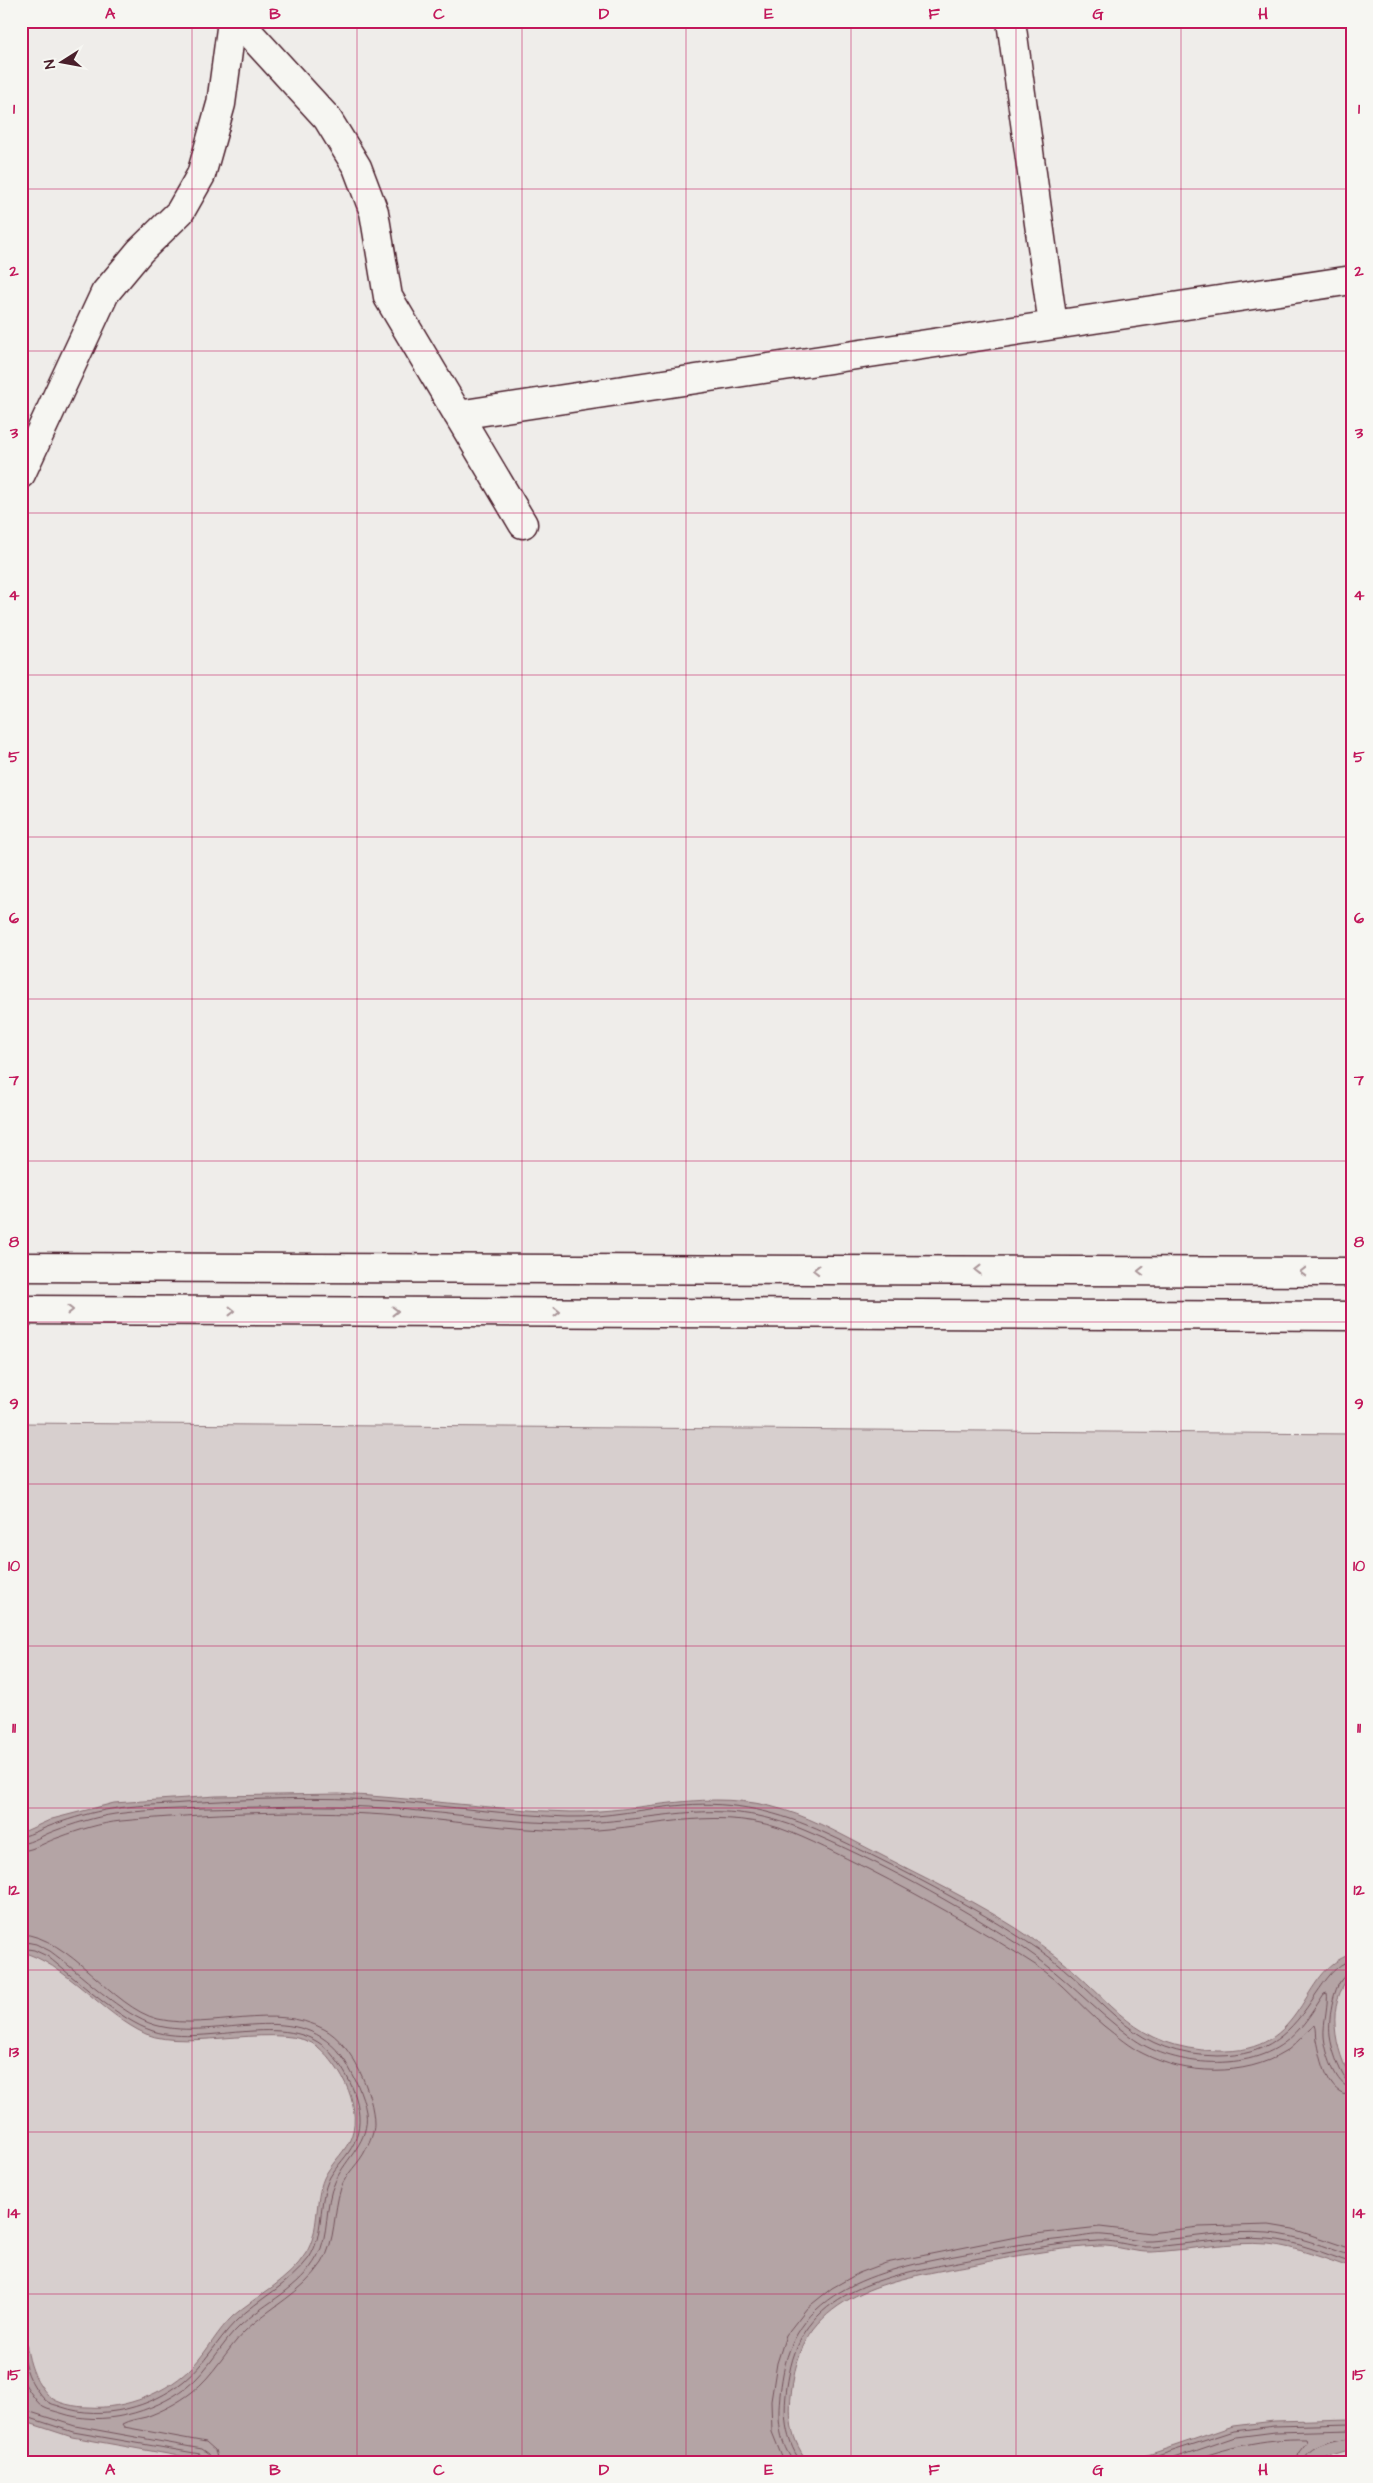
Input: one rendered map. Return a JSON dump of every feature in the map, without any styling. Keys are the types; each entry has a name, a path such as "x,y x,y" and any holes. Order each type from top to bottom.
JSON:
{"street":[{"path":"21,474 105,294 140,251 180,212 201,175 221,104 232,21"},
{"path":"238,21 327,118 357,167 374,212 388,297 523,524"},
{"path":"1011,21 1054,325"},
{"path":"458,415 1352,280"},
{"path":"21,1267 1352,1272"},
{"path":"21,1310 1352,1316"}],"shaded area":[{"path":"21,1423 1352,1434 1352,2462 21,2462"}],"water":[{"path":"339,1794 512,1809 570,1812 624,1809 702,1800 756,1803 784,1810 833,1830 994,1915 1057,1957 1127,2020 1164,2042 1188,2048 1217,2051 1247,2048 1270,2039 1286,2026 1299,2010 1321,1976 1334,1963 1352,1954 1352,1976 1343,1986 1338,1999 1335,2027 1341,2055 1352,2080 1352,2268 1300,2251 1268,2244 1224,2245 1152,2252 1099,2246 1020,2256 888,2283 862,2293 838,2306 818,2324 803,2347 794,2376 790,2410 796,2442 808,2462 213,2462 72,2437 23,2421 21,2419 21,2309 31,2365 40,2385 52,2398 73,2406 102,2407 117,2406 159,2391 184,2375 194,2365 233,2316 282,2280 299,2263 306,2253 313,2235 324,2178 349,2142 353,2130 354,2117 353,2104 343,2078 318,2047 303,2039 283,2036 260,2036 186,2040 164,2039 146,2034 114,2015 53,1966 21,1952 21,1833 52,1819 114,1803 216,1796"},
{"path":"1352,2419 1352,2449 1308,2462 1101,2462 1126,2460 1151,2454 1233,2426 1274,2421"}]}
